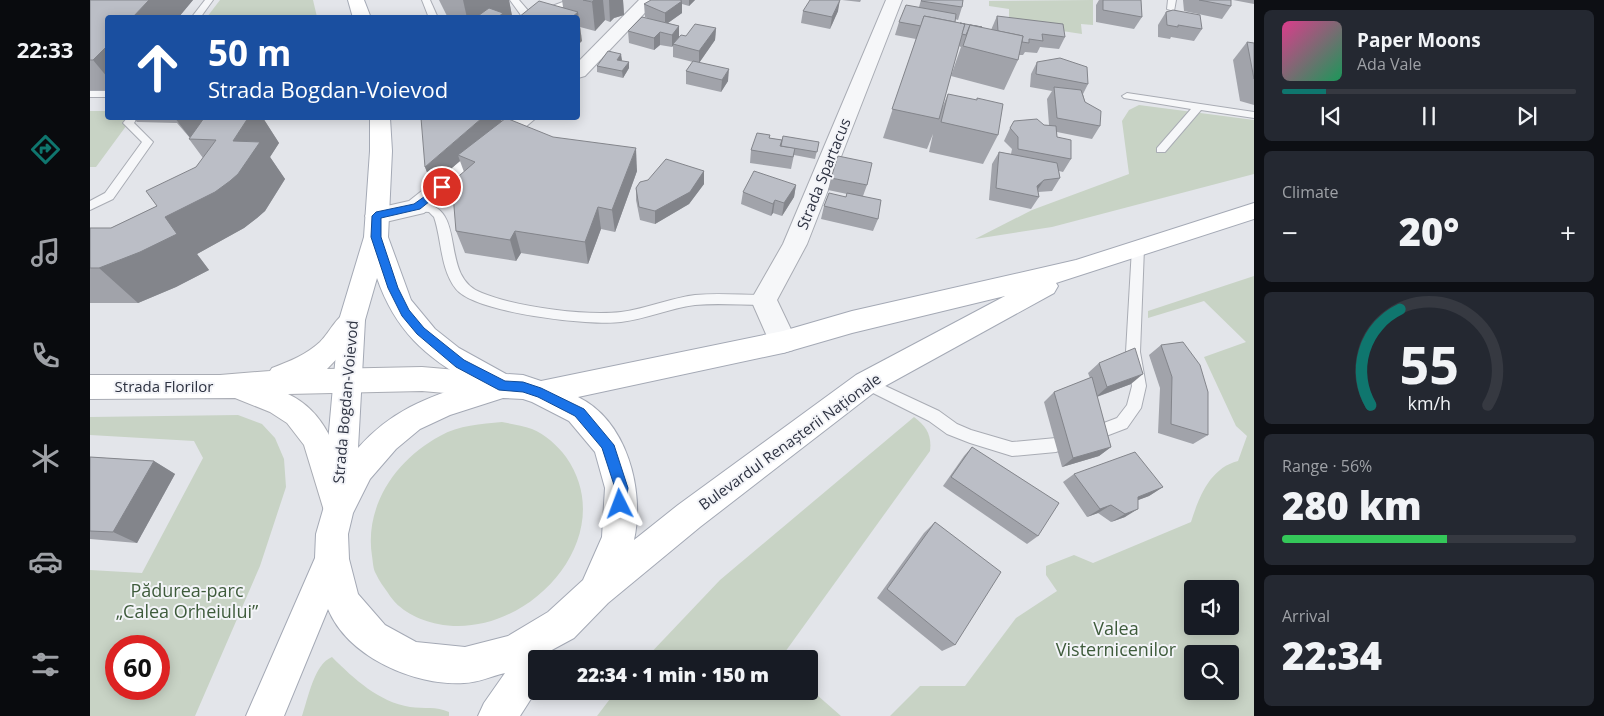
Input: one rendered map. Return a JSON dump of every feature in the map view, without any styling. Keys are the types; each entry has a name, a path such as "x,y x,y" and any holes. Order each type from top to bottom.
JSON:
{"main road":[{"path":"356,0 361,15"},
{"name":"Strada Bogdan-Voievod","path":"338,510 352,320 376,226 381,151 380,120"},
{"name":"Bulevardul Renașterii Naționale","path":"541,393 784,342 852,322 1077,268 1254,211"},
{"name":"Strada Bogdan-Voievod","path":"376,226 393,288 405,313 420,331 460,364 503,386"},
{"name":"Bulevardul Renașterii Naționale","path":"561,625 595,592 689,516 866,383 1077,268"},
{"name":"Strada Florilor","path":"239,386 286,375 305,368 332,349 352,320"},
{"name":"Strada Florilor","path":"90,387 239,386 296,380 422,379 523,387 541,393"},
{"name":"Strada Florilor","path":"239,386 286,406 309,426 323,454 338,510"},
{"path":"503,386 442,405 410,420 384,438 359,469 338,510 332,534 332,559 343,603 372,638 413,660 464,665 514,652 561,625"},
{"path":"541,393 579,412 608,445 621,488 618,538 595,592"},
{"path":"266,716 332,559"},
{"path":"543,650 561,625"},
{"path":"497,716 528,672"}],"street":[{"path":"580,70 649,0"},
{"name":"Strada Spartacus","path":"764,300 795,244 894,0"},
{"path":"376,226 416,207 524,120"},
{"path":"764,300 784,342"}],"lane":[{"path":"198,15 209,0"},
{"path":"426,0 433,15"},
{"path":"514,0 526,15"},
{"path":"534,15 576,0"},
{"path":"90,94 105,94"},
{"path":"1127,96 1197,108 1254,115"},
{"path":"1161,150 1197,108"},
{"path":"90,206 109,196 148,142 128,123 130,120"},
{"path":"416,207 436,211 441,217 447,254 460,286 476,296 519,308 598,318 634,315 694,300 764,300"},
{"path":"1093,434 1122,423 1134,408 1139,386 1133,352 1138,248"},
{"path":"866,383 934,416 952,429 970,436 1012,449 1056,445"}],"green space":[{"path":"220,0 313,0 317,15 209,15"},
{"path":"1093,0 1093,25 1081,24 1082,34 1009,23 1009,9 989,6 989,1"},
{"path":"1139,105 1254,120 1254,174 1052,227 975,239 1032,210 1129,174 1122,121 1129,110"},
{"path":"90,111 105,111 105,120 131,120 96,167 90,167"},
{"name":"Valea Visternicenilor","path":"1254,276 1254,716 890,716 920,686 965,686 1016,618 1057,591 1046,575 1046,566 1074,555 1093,563 1191,522 1202,494 1213,477 1220,470 1238,461 1247,436 1236,426 1204,357 1246,342 1204,301 1148,318 1148,311"},
{"name":"Pădurea-parc „Calea Orheiului”","path":"238,415 262,424 275,438 284,459 286,487 260,566 195,716 90,716 90,570 142,573 203,458 194,441 90,435 90,417"},
{"path":"914,417 922,424 929,436 930,451 786,650 654,650 720,580"},
{"path":"502,422 537,431 551,441 566,457 580,488 582,520 573,550 556,578 532,600 503,617 471,625 438,624 410,614 393,599 380,582 374,570 371,537 373,519 379,502 397,471 424,446 455,429"},
{"path":"332,657 358,681 377,695 410,707 444,710 449,712 449,716 302,716 316,674 326,661"},
{"path":"818,696 841,716 597,716 609,700 818,700"}],"building":[{"path":"90,0 149,0 135,15 105,15 105,48 93,60 90,60"},
{"path":"651,0 682,1 665,13 644,4"},
{"path":"810,0 840,0 832,17 803,11"},
{"path":"922,0 963,0 962,7"},
{"path":"1103,0 1141,0 1142,17 1103,10"},
{"path":"1199,0 1231,0 1231,6"},
{"path":"539,1 578,12 574,15 522,15"},
{"path":"906,5 956,14 955,22 924,16 921,26 899,22"},
{"path":"489,8 503,13 501,15 479,15"},
{"path":"1173,10 1200,15 1202,29 1167,25 1166,12"},
{"path":"924,16 965,24 939,119 892,109"},
{"path":"997,16 1063,24 1065,37 1042,34 1043,41 1029,39 1029,43 1022,42 1023,36 998,31"},
{"path":"642,17 679,26 672,35 660,32 654,38 628,31"},
{"path":"960,23 982,27 970,25 966,35 962,34 965,24"},
{"path":"695,24 716,28 699,51 673,44 681,35 686,36"},
{"path":"970,25 1023,36 1018,60 963,46"},
{"path":"1247,42 1254,43 1254,79"},
{"path":"608,51 621,54 617,60 629,62 622,71 597,66"},
{"path":"1060,58 1087,67 1088,84 1036,74 1037,62"},
{"path":"693,61 729,69 722,80 686,71"},
{"path":"1054,87 1081,90 1085,102 1101,111 1100,126 1057,118"},
{"path":"948,94 1003,104 998,135 941,122"},
{"path":"1037,119 1044,125 1056,126 1057,137 1071,140 1071,159 1018,149 1018,137 1010,128 1014,121"},
{"path":"203,120 247,120 233,141 260,142 238,174 230,181 215,192 165,217 177,234 140,252 99,268 90,268 90,228 111,228 157,206 146,191 196,167 216,140 189,139"},
{"path":"421,120 480,120 425,167"},
{"path":"503,120 511,120 553,137 636,148 612,210 598,207 585,242 515,231 510,240 456,231 452,182 475,162 458,155"},
{"path":"757,133 770,135 769,138 782,140 780,146 795,148 793,157 751,150"},
{"path":"783,136 819,142 817,152 781,146"},
{"path":"999,152 1057,163 1060,178 1044,180 1037,186 1039,197 996,188"},
{"path":"838,156 872,163 867,185 831,178"},
{"path":"666,159 704,171 690,192 655,211 639,207 636,188 640,182 648,180"},
{"path":"754,171 796,185 784,203 775,200 773,204 743,192"},
{"path":"829,193 846,197 847,193 881,200 878,219 824,206"},
{"path":"1183,342 1200,365 1208,392 1208,435 1171,424 1172,377 1161,345"},
{"path":"1135,348 1143,374 1107,387 1099,363"},
{"path":"1092,377 1111,447 1073,458 1054,392"},
{"path":"972,447 1059,503 1038,536 951,477"},
{"path":"1135,452 1163,487 1138,497 1138,509 1125,514 1111,505 1100,509 1074,474"},
{"path":"90,457 154,461 113,532 90,531"},
{"path":"935,522 1001,572 955,645 887,589"}],"route":[{"path":"442,187 416,207 376,216 376,237 393,288 405,313 420,331 460,364 503,386 523,387 541,393 579,412 608,445 621,488 620,504"}]}
